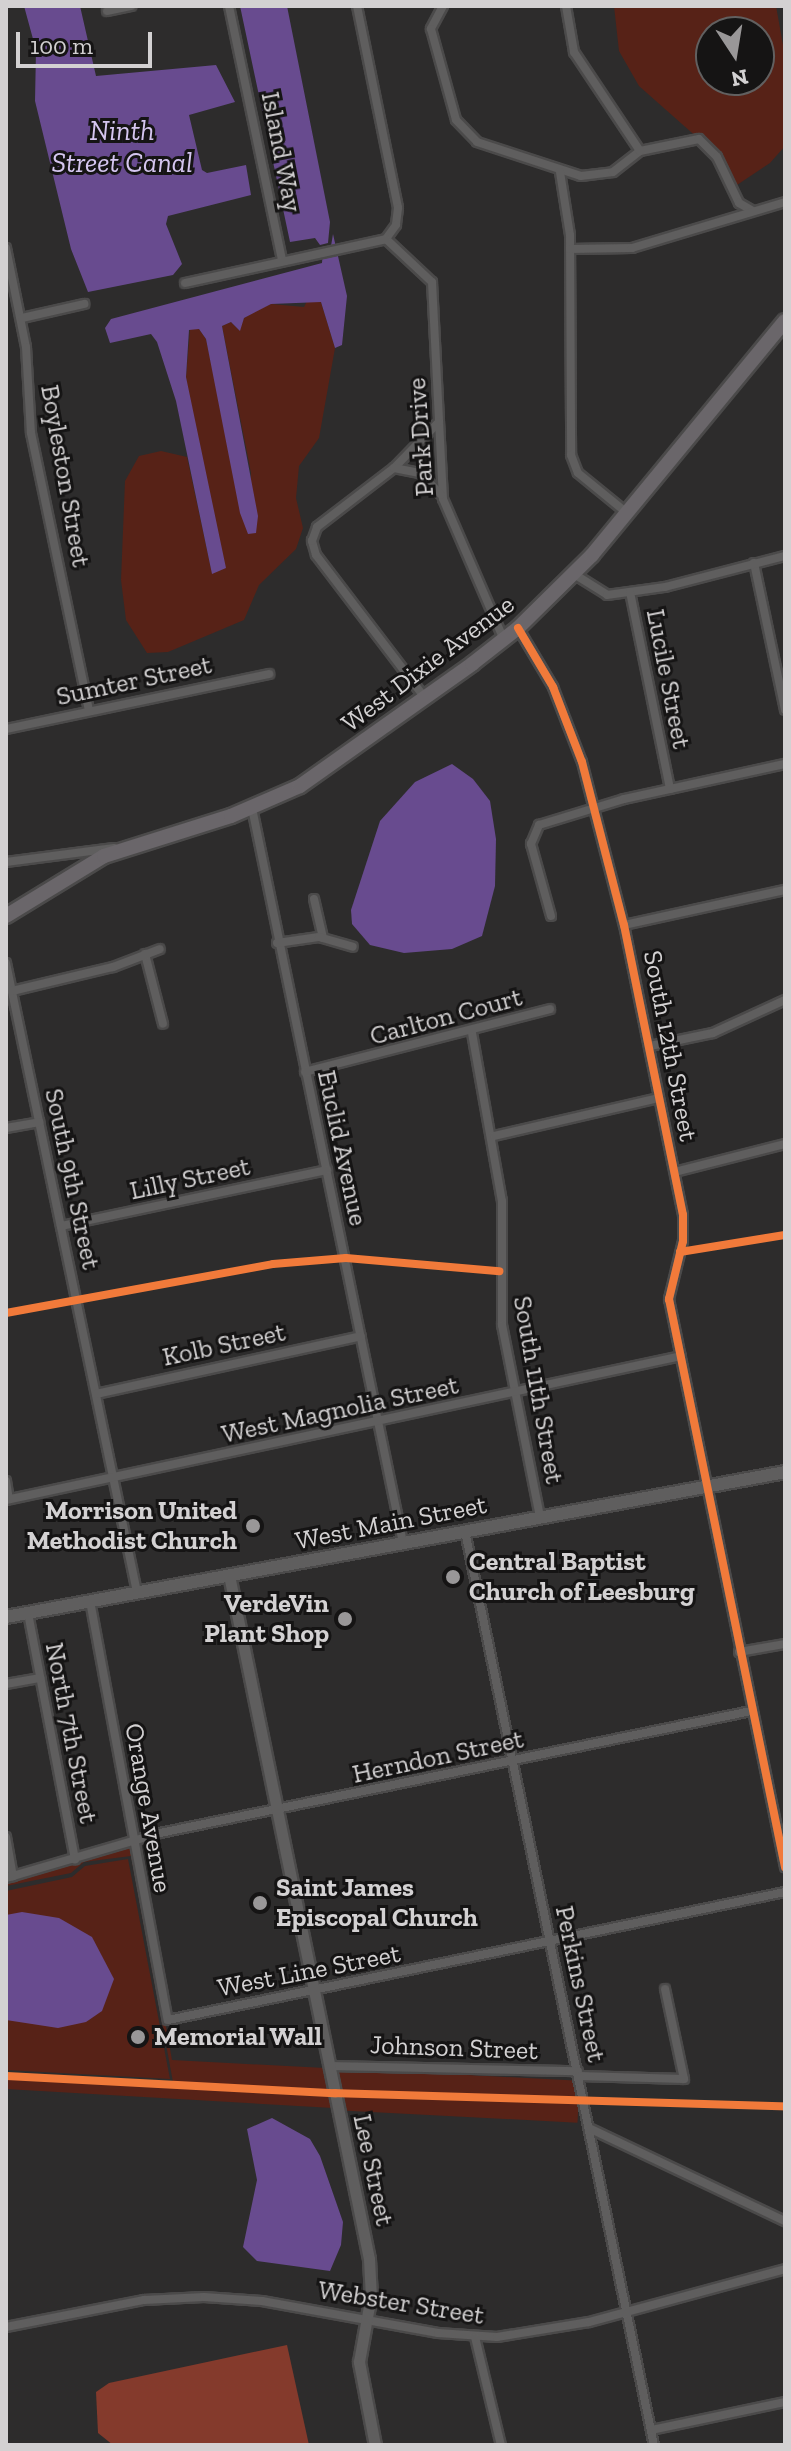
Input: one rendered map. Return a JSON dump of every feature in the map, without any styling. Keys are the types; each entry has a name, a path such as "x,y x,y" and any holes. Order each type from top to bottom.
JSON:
{"main road":[{"name":"West Dixie Avenue","path":"6,916 65,876 123,848 252,808 321,774 504,640 574,574 785,321"},
{"name":"West Main Street","path":"6,1617 785,1472"}],"street":[{"path":"107,11 131,6"},
{"name":"Island Way","path":"229,6 282,259"},
{"path":"185,283 313,252 386,239 396,225 398,208 357,6"},
{"path":"443,6 431,29 459,127 477,142 560,172 581,176 613,172 640,151 689,139 704,141 739,203 751,210"},
{"path":"566,6 574,52 640,151"},
{"path":"560,172 570,249 571,455 578,473 627,513"},
{"path":"570,249 632,248 785,202"},
{"name":"Park Drive","path":"386,239 430,278 434,289 443,499 504,640"},
{"name":"Boyleston Street","path":"6,248 22,318 31,433 89,711"},
{"path":"22,318 84,304"},
{"path":"425,698 313,548 317,527 394,468 438,423"},
{"path":"394,468 427,477 443,499"},
{"path":"630,592 785,556"},
{"path":"754,563 785,710"},
{"name":"Lucile Street","path":"574,574 600,593 630,592 670,789"},
{"name":"South 12th Street","path":"518,628 563,708 596,807 624,925 684,1229 669,1289 739,1652 785,1867"},
{"name":"Sumter Street","path":"6,729 269,674"},
{"path":"551,916 531,844 533,830 596,807 785,764"},
{"name":"Euclid Avenue","path":"252,808 277,943 403,1543"},
{"path":"6,862 71,850 123,848"},
{"path":"624,925 785,890"},
{"path":"314,899 323,938"},
{"path":"277,943 323,938 353,947"},
{"path":"12,991 160,949"},
{"path":"145,954 163,1024"},
{"name":"South 9th Street","path":"6,963 137,1592"},
{"path":"650,1046 713,1033 785,1001"},
{"name":"Carlton Court","path":"305,1072 472,1033 550,1009"},
{"name":"South 11th Street","path":"472,1033 494,1136 503,1218 500,1306 540,1517"},
{"path":"494,1136 659,1098"},
{"path":"6,1128 39,1122"},
{"path":"675,1172 785,1144"},
{"name":"Lilly Street","path":"61,1226 327,1170"},
{"name":"Kolb Street","path":"96,1394 361,1336"},
{"name":"West Magnolia Street","path":"8,1500 681,1356"},
{"path":"6,1481 8,1500"},
{"name":"Perkins Street","path":"465,1531 654,2445"},
{"name":"Lee Street","path":"229,1575 369,2259 371,2295 364,2319 359,2362 375,2445"},
{"name":"Orange Avenue","path":"90,1601 169,2020"},
{"name":"North 7th Street","path":"28,1613 75,1860"},
{"path":"739,1652 785,1644"},
{"path":"6,1684 40,1678"},
{"name":"Herndon Street","path":"10,1877 75,1860 133,1840 751,1711"},
{"path":"6,1837 10,1877"},
{"name":"West Line Street","path":"169,2020 785,1892"},
{"name":"Johnson Street","path":"330,2066 684,2079 665,1989"},
{"path":"589,2128 785,2221"},
{"name":"Webster Street","path":"6,2327 166,2298 262,2301 475,2337 538,2332 785,2269"},
{"path":"475,2337 501,2445"},
{"path":"651,2430 785,2402"}],"shaded area":[{"path":"614,6 776,6 785,56 785,146 770,163 737,185 717,155 639,86 619,51"},
{"path":"307,301 321,302 335,348 319,438 299,466 296,498 303,528 296,549 259,585 244,620 168,652 147,653 126,620 121,580 125,481 139,456 161,451 187,457 212,573 186,377 190,329 199,329 206,339 248,534 251,473 222,326 231,322 239,330 244,318 271,304 304,307"},
{"path":"133,1842 172,2060 325,2068 333,2108 6,2089 6,2075 173,2082 131,1856 84,1862 71,1873 6,1886 6,1880"},
{"path":"128,1859 170,2079 6,2070 6,1891 72,1877 85,1866"},
{"path":"335,2068 580,2081 577,2123 333,2110"},
{"path":"287,2345 309,2445 113,2445 98,2433 96,2392 109,2383"}],"water":[{"name":"Ninth Street Canal","path":"24,6 80,6 96,76 216,65 235,102 189,115 202,170 207,173 246,165 251,195 168,216 166,224 182,264 173,275 88,292 71,249 35,101 36,50"},
{"name":"Ninth Street Canal","path":"240,6 287,6 330,222 328,243 320,245 315,238 290,242"},
{"path":"333,234 347,296 342,345 335,348 321,302 271,304 244,318 240,331 231,322 222,326 258,516 256,533 248,534 240,513 206,339 199,329 189,330 186,377 226,568 212,574 176,401 157,342 151,334 110,343 105,328 111,319 322,263 323,249 331,246"},
{"path":"452,764 473,779 490,801 496,839 495,886 482,936 452,949 404,953 370,945 352,924 351,910 380,821 415,782"},
{"path":"22,1912 59,1918 92,1937 114,1979 102,2011 86,2022 58,2028 6,2020 6,1915"},
{"path":"272,2118 310,2139 320,2156 343,2222 341,2245 330,2271 257,2261 243,2247 257,2180 247,2129"}],"cycle path":[{"path":"518,628 553,687 582,762 624,925 683,1215 683,1241 669,1299 785,1867"},
{"path":"680,1252 785,1235"},
{"path":"6,1313 273,1264 346,1258 499,1271"},
{"path":"6,2076 335,2093 785,2106"}],"place":[{"name":"Morrison United Methodist Church","path":"253,1526"},
{"name":"Central Baptist Church of Leesburg","path":"453,1577"},
{"name":"VerdeVin Plant Shop","path":"345,1619"},
{"name":"Saint James Episcopal Church","path":"260,1903"},
{"name":"Memorial Wall","path":"138,2037"}]}
